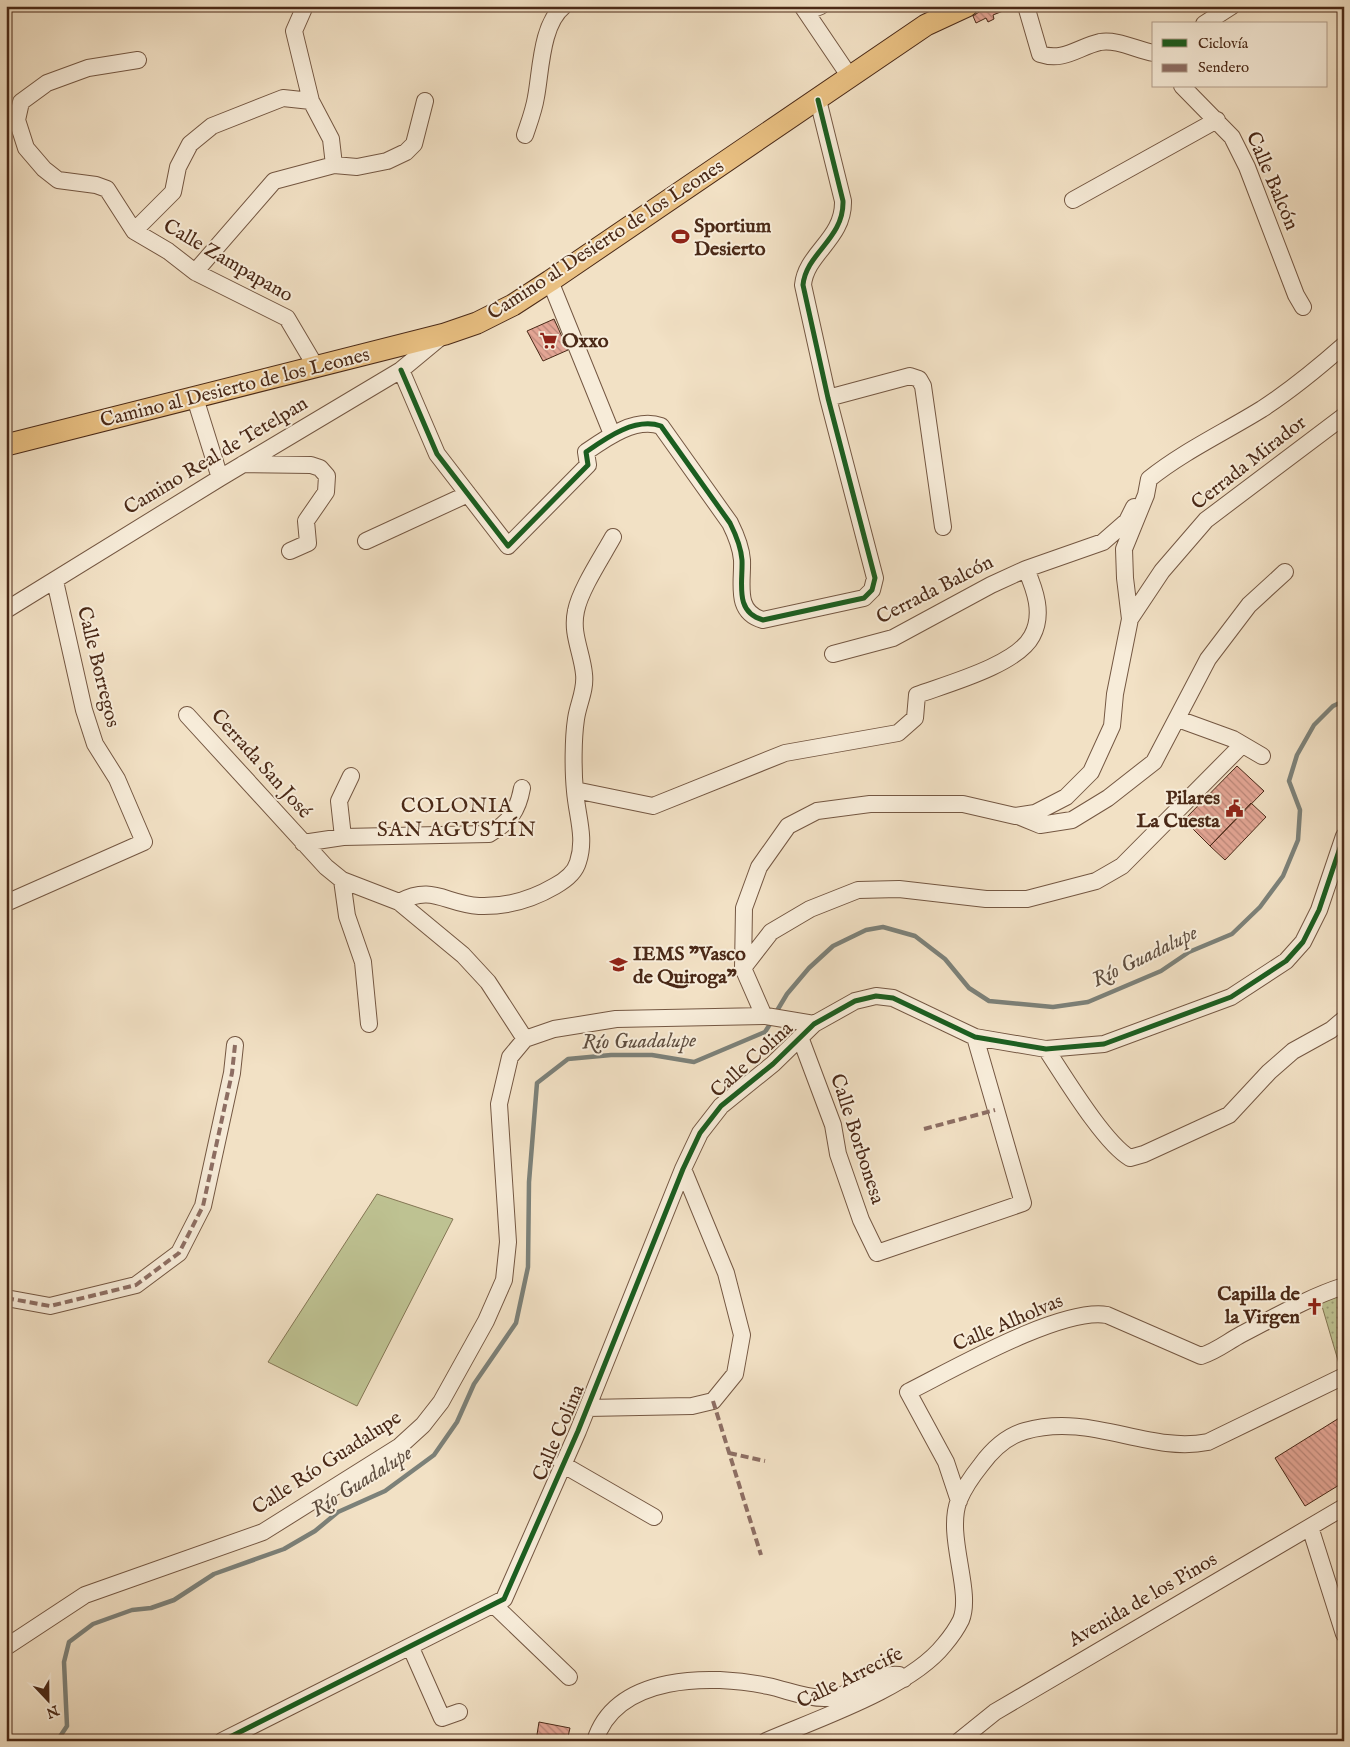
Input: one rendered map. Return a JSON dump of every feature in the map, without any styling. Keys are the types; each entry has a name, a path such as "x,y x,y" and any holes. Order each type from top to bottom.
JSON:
{"main road":[{"name":"Camino al Desierto de los Leones","path":"6,445 445,334 477,323 513,305 550,281 926,25 967,6"}],"street":[{"path":"305,6 294,31 311,102 331,139 334,165"},
{"path":"525,135 536,100 544,45 558,11 564,6"},
{"path":"1026,6 1040,54 1062,57 1100,42 1114,42 1152,52"},
{"path":"1207,22 1232,6"},
{"path":"810,8 850,77"},
{"name":"Calle Zampapano","path":"138,60 88,68 47,83 21,102 17,120 26,148 44,169 58,180 96,185 106,189 134,231 168,251 195,272 288,318 316,367"},
{"name":"Calle Balcón","path":"1184,88 1232,137 1247,168 1296,295 1303,306"},
{"path":"134,231 173,192 178,167 190,144 212,126 283,98 311,102"},
{"path":"401,370 437,454 508,546 588,465 586,452 612,434 646,423 661,426 730,524 738,540 742,560 740,590 746,609 754,617 763,620 864,598 872,590 875,578 828,398 803,285 806,271 839,226 843,213 843,202 818,100"},
{"path":"195,272 274,181 334,165 357,167 387,162 406,152 414,144 425,101"},
{"path":"1073,200 1217,120"},
{"path":"550,281 612,434"},
{"name":"Camino Real de Tetelpan","path":"6,610 243,464 401,370 445,334"},
{"path":"575,790 653,806 785,753 898,732 915,718 917,695 976,674 1013,655 1032,637 1038,619 1037,604 1035,591 1026,569 1103,542 1128,521 1153,475 1263,408 1322,365 1344,345"},
{"path":"828,398 910,376 919,380 923,386 943,527"},
{"path":"195,398 220,478"},
{"name":"Cerrada Mirador","path":"1130,619 1162,571 1206,520 1344,416"},
{"path":"243,464 311,465 320,468 327,476 326,492 306,521 308,543 290,551"},
{"path":"1015,816 1035,812 1066,797 1091,772 1112,726 1115,694 1130,619 1124,578 1124,549 1153,475"},
{"path":"366,541 468,494"},
{"path":"399,902 411,896 424,893 478,906 519,903 568,877 578,864 582,840 575,790 576,719 583,696 584,676 580,652 573,630 576,610 612,537"},
{"name":"Cerrada Balcón","path":"833,654 893,638 991,585 1026,569"},
{"path":"765,1016 743,968 744,908 759,867 788,826 817,811 870,804 963,804 1015,816 1040,825 1072,820 1108,798 1154,762 1208,659 1249,605 1285,572"},
{"name":"Calle Borregos","path":"6,903 144,842 117,779 95,744 84,710 55,581"},
{"name":"Cerrada San José","path":"187,714 303,843 342,880"},
{"path":"1178,719 1242,745 1262,756"},
{"path":"743,968 771,932 810,909 858,890 898,889 986,899 1027,899 1096,881 1122,866 1242,745"},
{"path":"343,837 339,801 351,776"},
{"path":"303,843 343,837 489,834 502,827 514,815 522,788"},
{"path":"369,1024 363,962 347,916 342,880 399,902 463,955 481,975 525,1039 554,1029 616,1020 765,1016 814,1024 855,1001 876,996 893,998 975,1037 1046,1049 1104,1044 1232,996 1286,962 1303,942 1319,910 1344,836"},
{"path":"1046,1049 1103,1131 1123,1154 1130,1158 1144,1154 1229,1115 1275,1066 1293,1051 1331,1030 1344,1019"},
{"name":"Calle Colina","path":"222,1741 411,1648 504,1599 587,1408 682,1169 700,1133 721,1106 773,1064 814,1024"},
{"name":"Calle Borbonesa","path":"800,1037 834,1125 838,1154 861,1220 877,1253 1023,1203 975,1037"},
{"name":"Calle Río Guadalupe","path":"6,1647 86,1595 263,1532 400,1446 423,1425 450,1386 486,1321 504,1280 508,1242 499,1104 510,1057 525,1039"},
{"path":"6,1298 50,1306 136,1285 179,1253 203,1206 232,1073 235,1045"},
{"path":"587,1408 692,1406 714,1400 734,1374 742,1335 726,1273 682,1169"},
{"name":"Calle Alholvas","path":"959,1500 946,1462 908,1392 1010,1340 1080,1316 1095,1313 1107,1315 1201,1356 1218,1351 1239,1335 1325,1292 1344,1286"},
{"path":"959,1500 974,1473 987,1456 1004,1441 1024,1431 1050,1427 1082,1426 1161,1442 1192,1446 1208,1442 1344,1376"},
{"path":"562,1464 654,1517"},
{"name":"Calle Arrecife","path":"766,1741 884,1690 925,1664 944,1645 962,1618 963,1595 955,1531 959,1500"},
{"name":"Avenida de los Pinos","path":"965,1739 994,1712 1344,1506"},
{"path":"1310,1527 1344,1634"},
{"path":"494,1605 569,1678"},
{"path":"411,1648 442,1718 459,1712"},
{"path":"595,1741 608,1714 635,1696 662,1683 708,1680 767,1686 805,1696 825,1698 838,1696 883,1676 899,1674 904,1679"}],"green space":[{"path":"377,1194 453,1219 357,1406 268,1362"},
{"path":"1344,1289 1344,1374 1342,1374 1319,1296"}],"building":[{"path":"988,6 1001,6 1003,11 993,15 994,19 988,22 986,18 976,23 973,16"},
{"name":"Oxxo","path":"554,319 568,350 543,361 527,331"},
{"path":"1237,766 1264,791 1210,846 1184,820"},
{"path":"1251,803 1266,817 1225,860 1210,846"},
{"path":"1344,1415 1344,1482 1305,1506 1275,1458"},
{"path":"539,1722 570,1728 567,1741 536,1741"}],"waterway":[{"name":"Río Guadalupe","path":"775,1014 787,994 809,968 833,946 866,930 883,927 915,936 945,959 969,988 989,1001 1053,1007 1088,1002 1161,971 1189,952 1232,934 1260,907 1283,876 1298,840 1300,810 1289,781 1297,755 1314,725 1333,706 1344,701"},
{"name":"Río Guadalupe","path":"57,1741 67,1726 64,1662 69,1642 93,1624 132,1610 151,1608 174,1600 214,1574 284,1549 315,1531 338,1512 385,1491 434,1455 457,1422 474,1384 516,1323 528,1267 529,1182 537,1083 568,1059 611,1055 652,1055 694,1062 765,1032 772,1021"}],"marked path":[{"path":"6,1298 50,1306 136,1285 179,1253 203,1206 232,1073 235,1045"},
{"path":"924,1129 995,1110"},
{"path":"713,1401 761,1555"},
{"path":"729,1453 765,1461"}],"cycle path":[{"path":"401,370 437,454 508,546 588,465 586,452 621,430 641,424 651,424 661,426 730,523 738,541 741,555 741,587 744,604 754,616 763,620 864,598 872,590 875,578 828,398 803,285 811,264 832,236 842,214 843,201 818,100"},
{"path":"222,1741 504,1599 578,1431 683,1169 700,1133 721,1106 773,1064 814,1024 855,1001 876,996 893,998 975,1037 1046,1049 1104,1044 1231,997 1286,961 1303,942 1319,910 1344,836"}],"place":[{"name":"Sportium Desierto","path":"680,237"},
{"name":"Oxxo","path":"548,341"},
{"name":"Pilares La Cuesta","path":"1234,809"},
{"name":"IEMS \"Vasco de Quiroga\"","path":"619,965"},
{"name":"Capilla de la Virgen","path":"1314,1306"}],"district":[{"name":"COLONIA SAN AGUSTÍN","path":"457,818"}]}
